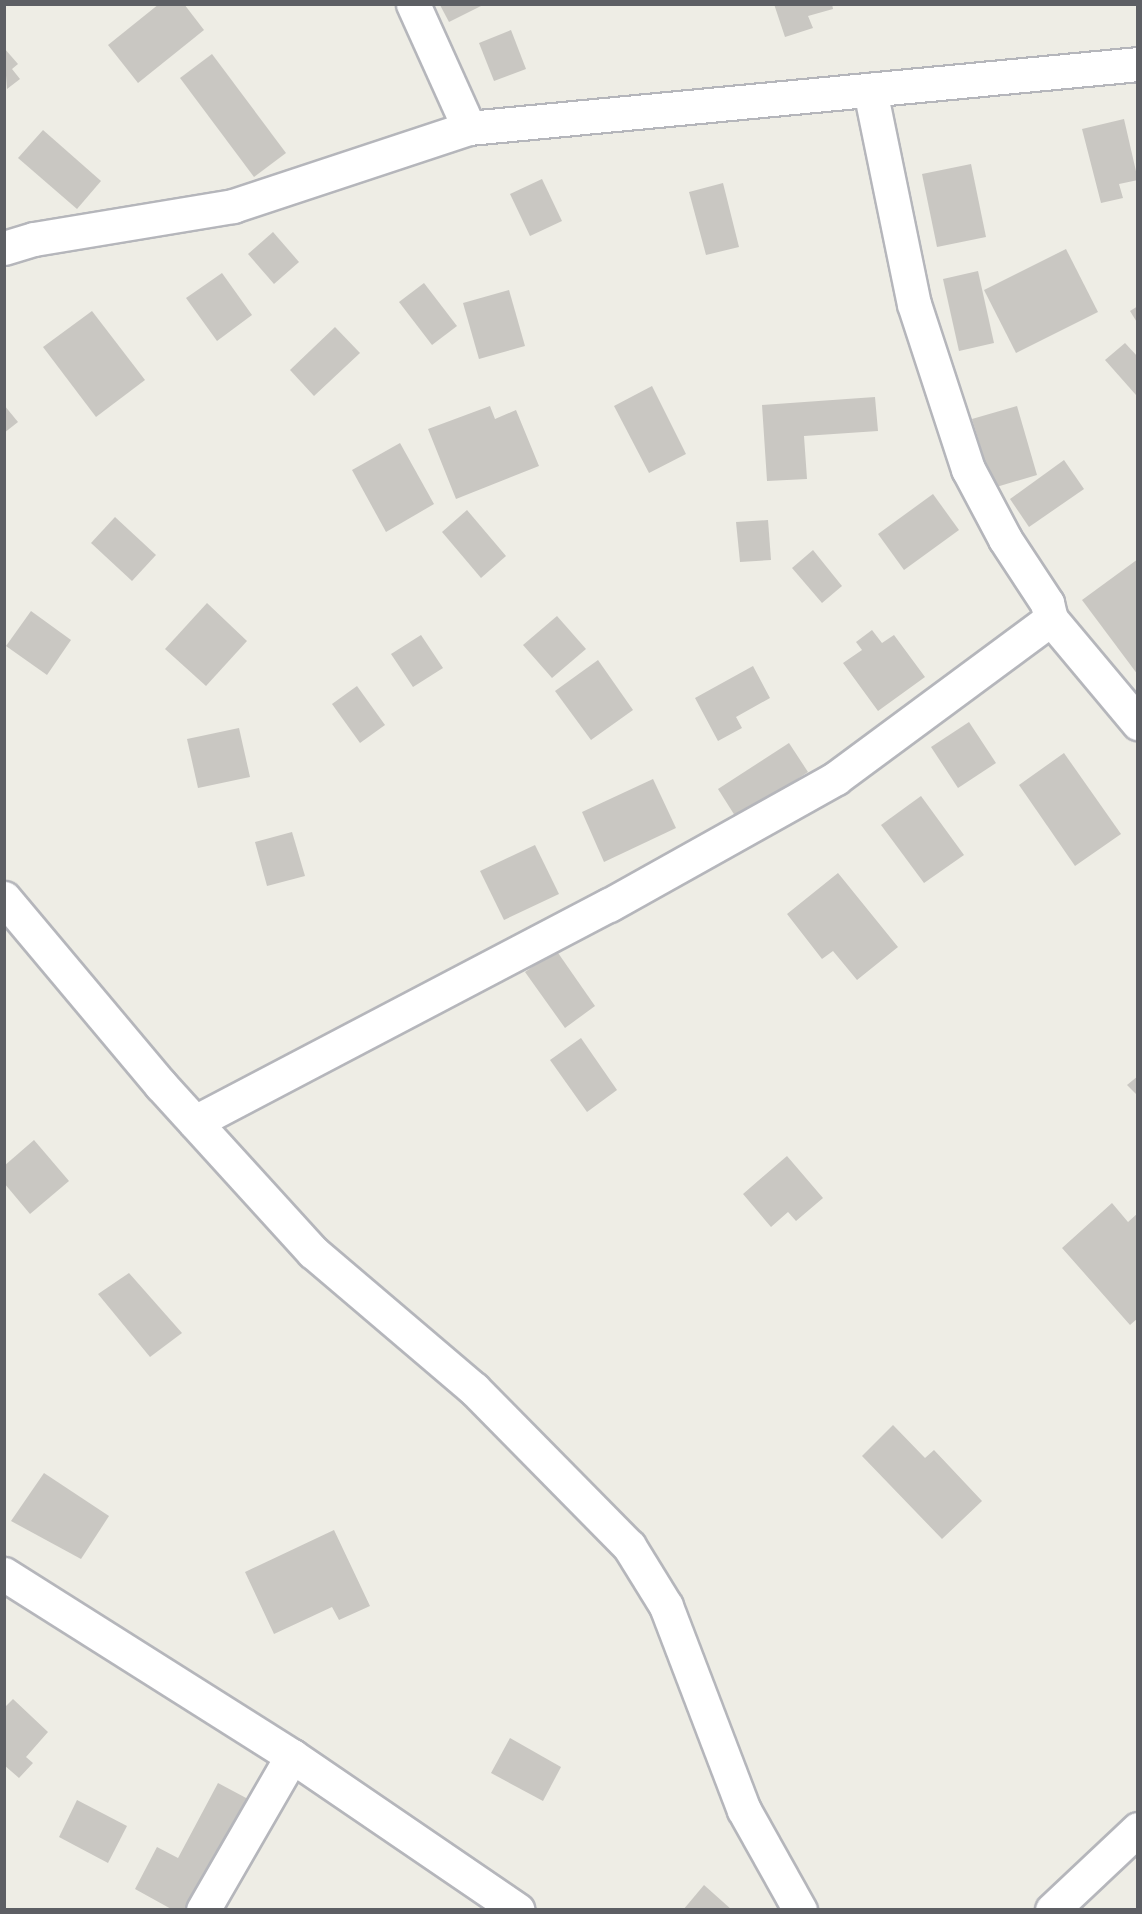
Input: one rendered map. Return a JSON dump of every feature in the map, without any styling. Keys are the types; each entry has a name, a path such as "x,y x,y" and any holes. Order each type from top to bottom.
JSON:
{"street":[{"path":"413,4 469,128"},
{"path":"4,248 34,239 233,206 469,128 1137,64"},
{"path":"870,90 914,304 968,469 1005,539 1047,603 1051,619 1137,723"},
{"path":"195,1122 609,905 836,778 1051,619"},
{"path":"4,898 195,1122 313,1252 474,1389 628,1546 666,1606 744,1810 800,1910"},
{"path":"4,1574 292,1756 518,1910"},
{"path":"202,1910 292,1756"},
{"path":"1052,1910 1137,1829"}],"building":[{"path":"159,4 184,4 204,30 138,83 108,45"},
{"path":"774,4 832,4 833,9 808,16 813,28 785,37"},
{"path":"440,5 483,5 449,22"},
{"path":"511,30 526,69 494,81 479,43"},
{"path":"4,48 18,64 12,69 20,79 7,89"},
{"path":"212,54 286,153 254,177 180,78"},
{"path":"1124,119 1138,180 1119,184 1123,198 1101,203 1082,129"},
{"path":"43,130 101,181 77,209 18,158"},
{"path":"971,164 986,237 937,247 922,174"},
{"path":"542,179 562,221 530,236 510,194"},
{"path":"723,183 739,247 706,255 689,192"},
{"path":"273,232 299,262 274,284 248,254"},
{"path":"1066,249 1098,312 1016,353 984,290"},
{"path":"978,271 994,343 959,351 943,279"},
{"path":"222,273 252,315 217,341 186,298"},
{"path":"424,283 457,326 432,345 399,302"},
{"path":"509,290 525,346 479,359 463,303"},
{"path":"1138,306 1138,324 1130,311"},
{"path":"92,311 145,380 96,417 43,347"},
{"path":"335,327 360,353 314,396 290,370"},
{"path":"1125,343 1138,357 1136,395 1105,360"},
{"path":"652,386 686,454 649,473 614,406"},
{"path":"875,397 878,431 804,436 807,479 767,481 762,405"},
{"path":"4,405 18,422 4,433"},
{"path":"490,406 495,419 516,410 539,466 456,499 428,429"},
{"path":"1017,406 1037,475 993,488 972,419"},
{"path":"400,443 434,504 386,532 352,470"},
{"path":"1064,460 1084,489 1029,527 1010,499"},
{"path":"933,494 959,530 904,570 878,534"},
{"path":"467,510 506,556 481,578 442,532"},
{"path":"115,517 156,555 132,581 91,543"},
{"path":"768,520 771,560 740,562 736,522"},
{"path":"813,550 842,586 822,603 792,568"},
{"path":"1138,559 1138,675 1082,600"},
{"path":"207,603 247,641 206,686 165,649"},
{"path":"31,611 71,640 47,675 6,646"},
{"path":"557,616 586,649 552,678 523,645"},
{"path":"872,630 882,643 894,635 925,677 878,711 843,663 862,650 856,642"},
{"path":"421,635 443,668 413,687 391,654"},
{"path":"598,660 633,710 591,740 555,691"},
{"path":"753,666 770,698 736,717 742,728 718,741 695,698"},
{"path":"357,686 385,725 360,743 332,704"},
{"path":"969,722 996,763 958,788 931,747"},
{"path":"239,728 250,777 198,788 187,739"},
{"path":"789,743 808,772 737,819 718,789"},
{"path":"1064,753 1121,834 1075,866 1019,785"},
{"path":"653,779 676,828 604,862 582,812"},
{"path":"921,796 964,855 924,883 881,825"},
{"path":"292,832 305,876 267,886 255,842"},
{"path":"535,845 559,894 504,920 480,871"},
{"path":"838,873 898,947 857,980 833,951 822,959 787,914"},
{"path":"556,950 595,1006 565,1028 525,972"},
{"path":"581,1038 617,1090 587,1112 550,1060"},
{"path":"1138,1076 1138,1096 1127,1085"},
{"path":"34,1140 69,1181 30,1214 4,1183 4,1166"},
{"path":"787,1156 823,1198 796,1221 788,1212 771,1227 743,1194"},
{"path":"1112,1203 1128,1222 1138,1213 1138,1318 1130,1325 1062,1248"},
{"path":"129,1273 182,1333 150,1357 98,1294"},
{"path":"893,1425 925,1458 934,1450 982,1501 942,1539 862,1456"},
{"path":"44,1473 109,1516 81,1559 11,1521"},
{"path":"334,1530 370,1606 339,1620 332,1607 274,1634 245,1572"},
{"path":"13,1699 48,1732 26,1757 33,1763 19,1778 4,1765 4,1708"},
{"path":"510,1738 561,1767 543,1801 491,1773"},
{"path":"218,1783 248,1799 190,1910 173,1910 135,1889 157,1847 178,1858"},
{"path":"77,1800 127,1826 108,1863 59,1837"},
{"path":"704,1885 732,1910 683,1910"}]}
